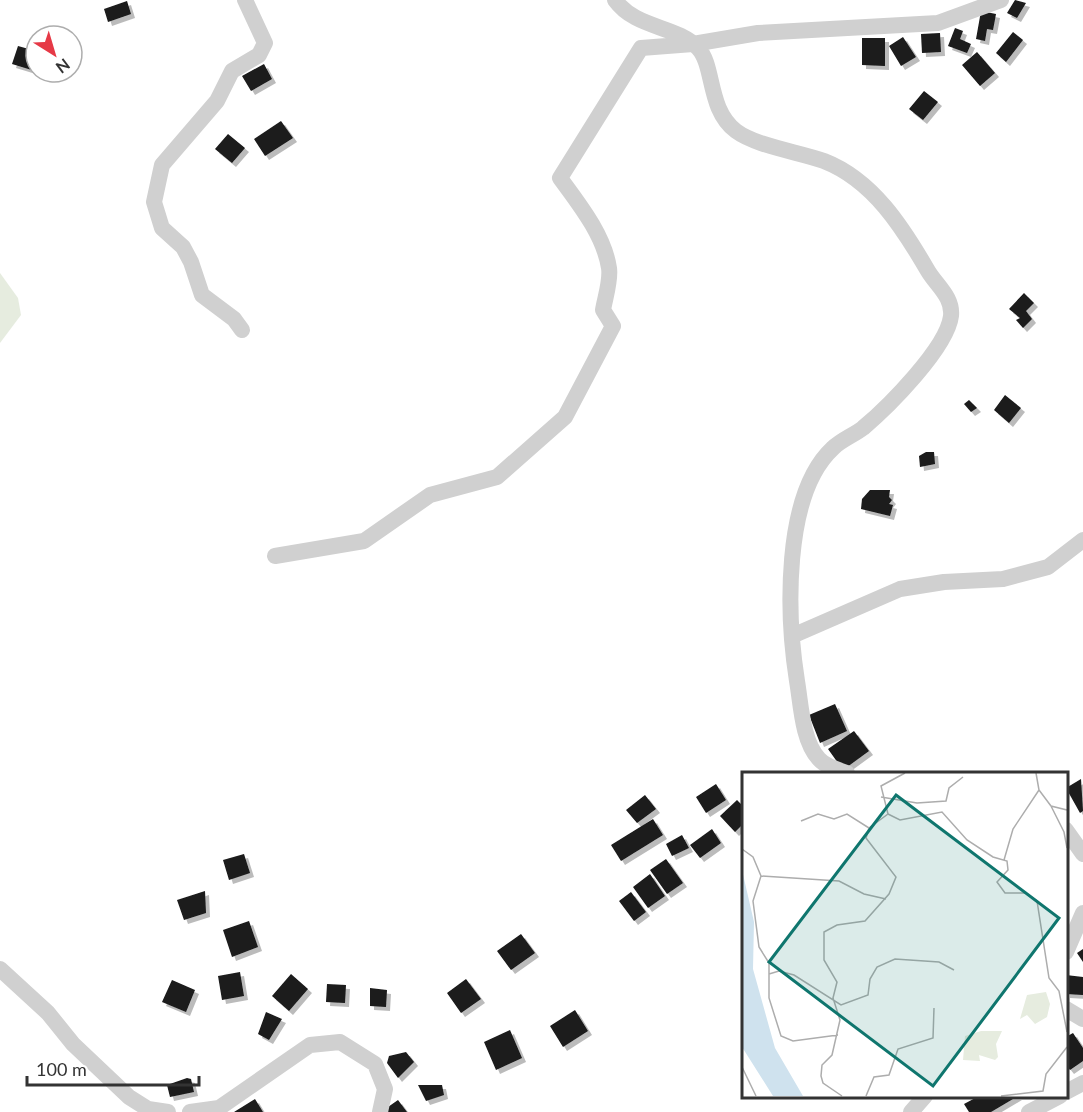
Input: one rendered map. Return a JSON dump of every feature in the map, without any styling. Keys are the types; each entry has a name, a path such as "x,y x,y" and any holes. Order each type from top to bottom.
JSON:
{"street":[{"path":"242,330 234,319 202,295 191,262 183,247 162,228 154,202 162,165 217,101 232,71 259,55 266,43 245,0"},
{"path":"615,0 622,10 693,44 701,51 722,115 737,131 826,162 861,183 901,225 932,278 951,301 951,317 939,344 917,373 886,407 861,429 832,448 809,483 797,527 789,589 792,636 802,710 810,746 820,761 845,772"},
{"path":"275,555 364,542 430,495 497,477 565,417 613,326 603,310 610,270 604,253 585,212 560,177 641,48 693,44 758,33 938,23 1001,0"},
{"path":"792,636 900,589 944,582 1003,579 1048,567 1083,540"},
{"path":"1068,833 1083,854"},
{"path":"1068,947 1083,913"},
{"path":"0,969 48,1013 73,1044 129,1097 148,1109 168,1112"},
{"path":"1068,1010 1083,1019"},
{"path":"190,1112 219,1108 310,1044 340,1042 375,1064 385,1089 380,1112"},
{"path":"1068,1091 1083,1083"},
{"path":"910,1112 923,1097"},
{"path":"1029,1112 1055,1097"}],"shaded area":[{"path":"0,273 18,298 21,315 0,343"}],"building":[{"path":"1015,0 1026,3 1017,18 1007,13"},
{"path":"127,1 131,14 108,22 104,9"},
{"path":"981,11 996,14 993,30 987,29 985,41 976,39"},
{"path":"955,28 963,31 960,39 971,44 967,53 948,46"},
{"path":"1013,32 1023,40 1006,62 996,53"},
{"path":"940,33 941,52 922,53 921,34"},
{"path":"903,37 916,57 901,66 889,46"},
{"path":"862,38 885,38 885,66 862,65"},
{"path":"18,46 24,48 24,68 12,64"},
{"path":"977,52 995,73 980,86 962,65"},
{"path":"264,64 272,79 251,91 242,76"},
{"path":"924,91 938,102 923,120 909,109"},
{"path":"281,121 293,138 265,156 254,139"},
{"path":"228,134 245,148 232,163 215,149"},
{"path":"1024,293 1034,303 1026,311 1032,319 1023,328 1016,320 1020,318 1009,309"},
{"path":"1005,395 1021,408 1009,423 994,410"},
{"path":"969,400 977,408 971,412 964,404"},
{"path":"926,452 934,452 935,464 920,467 919,456"},
{"path":"870,490 890,490 889,497 892,500 889,504 893,505 890,516 861,509 862,499"},
{"path":"835,704 847,731 820,743 809,715"},
{"path":"854,731 869,751 843,770 828,749"},
{"path":"1081,779 1083,811 1080,813 1068,792 1068,787"},
{"path":"716,784 726,800 706,813 696,797"},
{"path":"645,795 656,809 637,823 626,810"},
{"path":"737,800 742,805 742,825 735,832 720,816"},
{"path":"653,819 663,835 621,861 611,845"},
{"path":"712,829 721,843 700,858 690,845"},
{"path":"682,835 689,848 672,856 666,844"},
{"path":"244,854 250,873 229,880 223,860"},
{"path":"666,859 683,883 667,894 650,870"},
{"path":"650,874 665,896 648,908 633,887"},
{"path":"205,891 206,913 184,920 177,900"},
{"path":"631,892 646,912 634,921 619,901"},
{"path":"249,921 258,947 232,957 223,930"},
{"path":"521,934 535,953 511,970 497,951"},
{"path":"1083,949 1083,962 1077,953"},
{"path":"240,972 244,996 222,1000 218,976"},
{"path":"291,974 308,989 289,1011 272,996"},
{"path":"1068,975 1083,977 1083,995 1068,994"},
{"path":"466,979 481,999 461,1013 447,993"},
{"path":"172,980 195,990 186,1012 162,1002"},
{"path":"327,984 346,985 345,1003 326,1002"},
{"path":"370,988 387,990 386,1007 370,1006"},
{"path":"575,1010 588,1031 563,1047 550,1026"},
{"path":"266,1012 282,1019 269,1040 258,1034"},
{"path":"510,1030 522,1058 496,1070 484,1042"},
{"path":"1073,1033 1083,1048 1083,1061 1070,1070 1068,1068 1068,1036"},
{"path":"406,1052 414,1062 398,1078 387,1063 389,1056"},
{"path":"187,1078 191,1079 194,1092 170,1097 167,1085"},
{"path":"418,1085 442,1085 444,1095 426,1101"},
{"path":"977,1097 1016,1097 991,1112 969,1112 964,1104"},
{"path":"255,1099 263,1112 234,1112"},
{"path":"398,1100 407,1112 387,1112 388,1107"}]}
